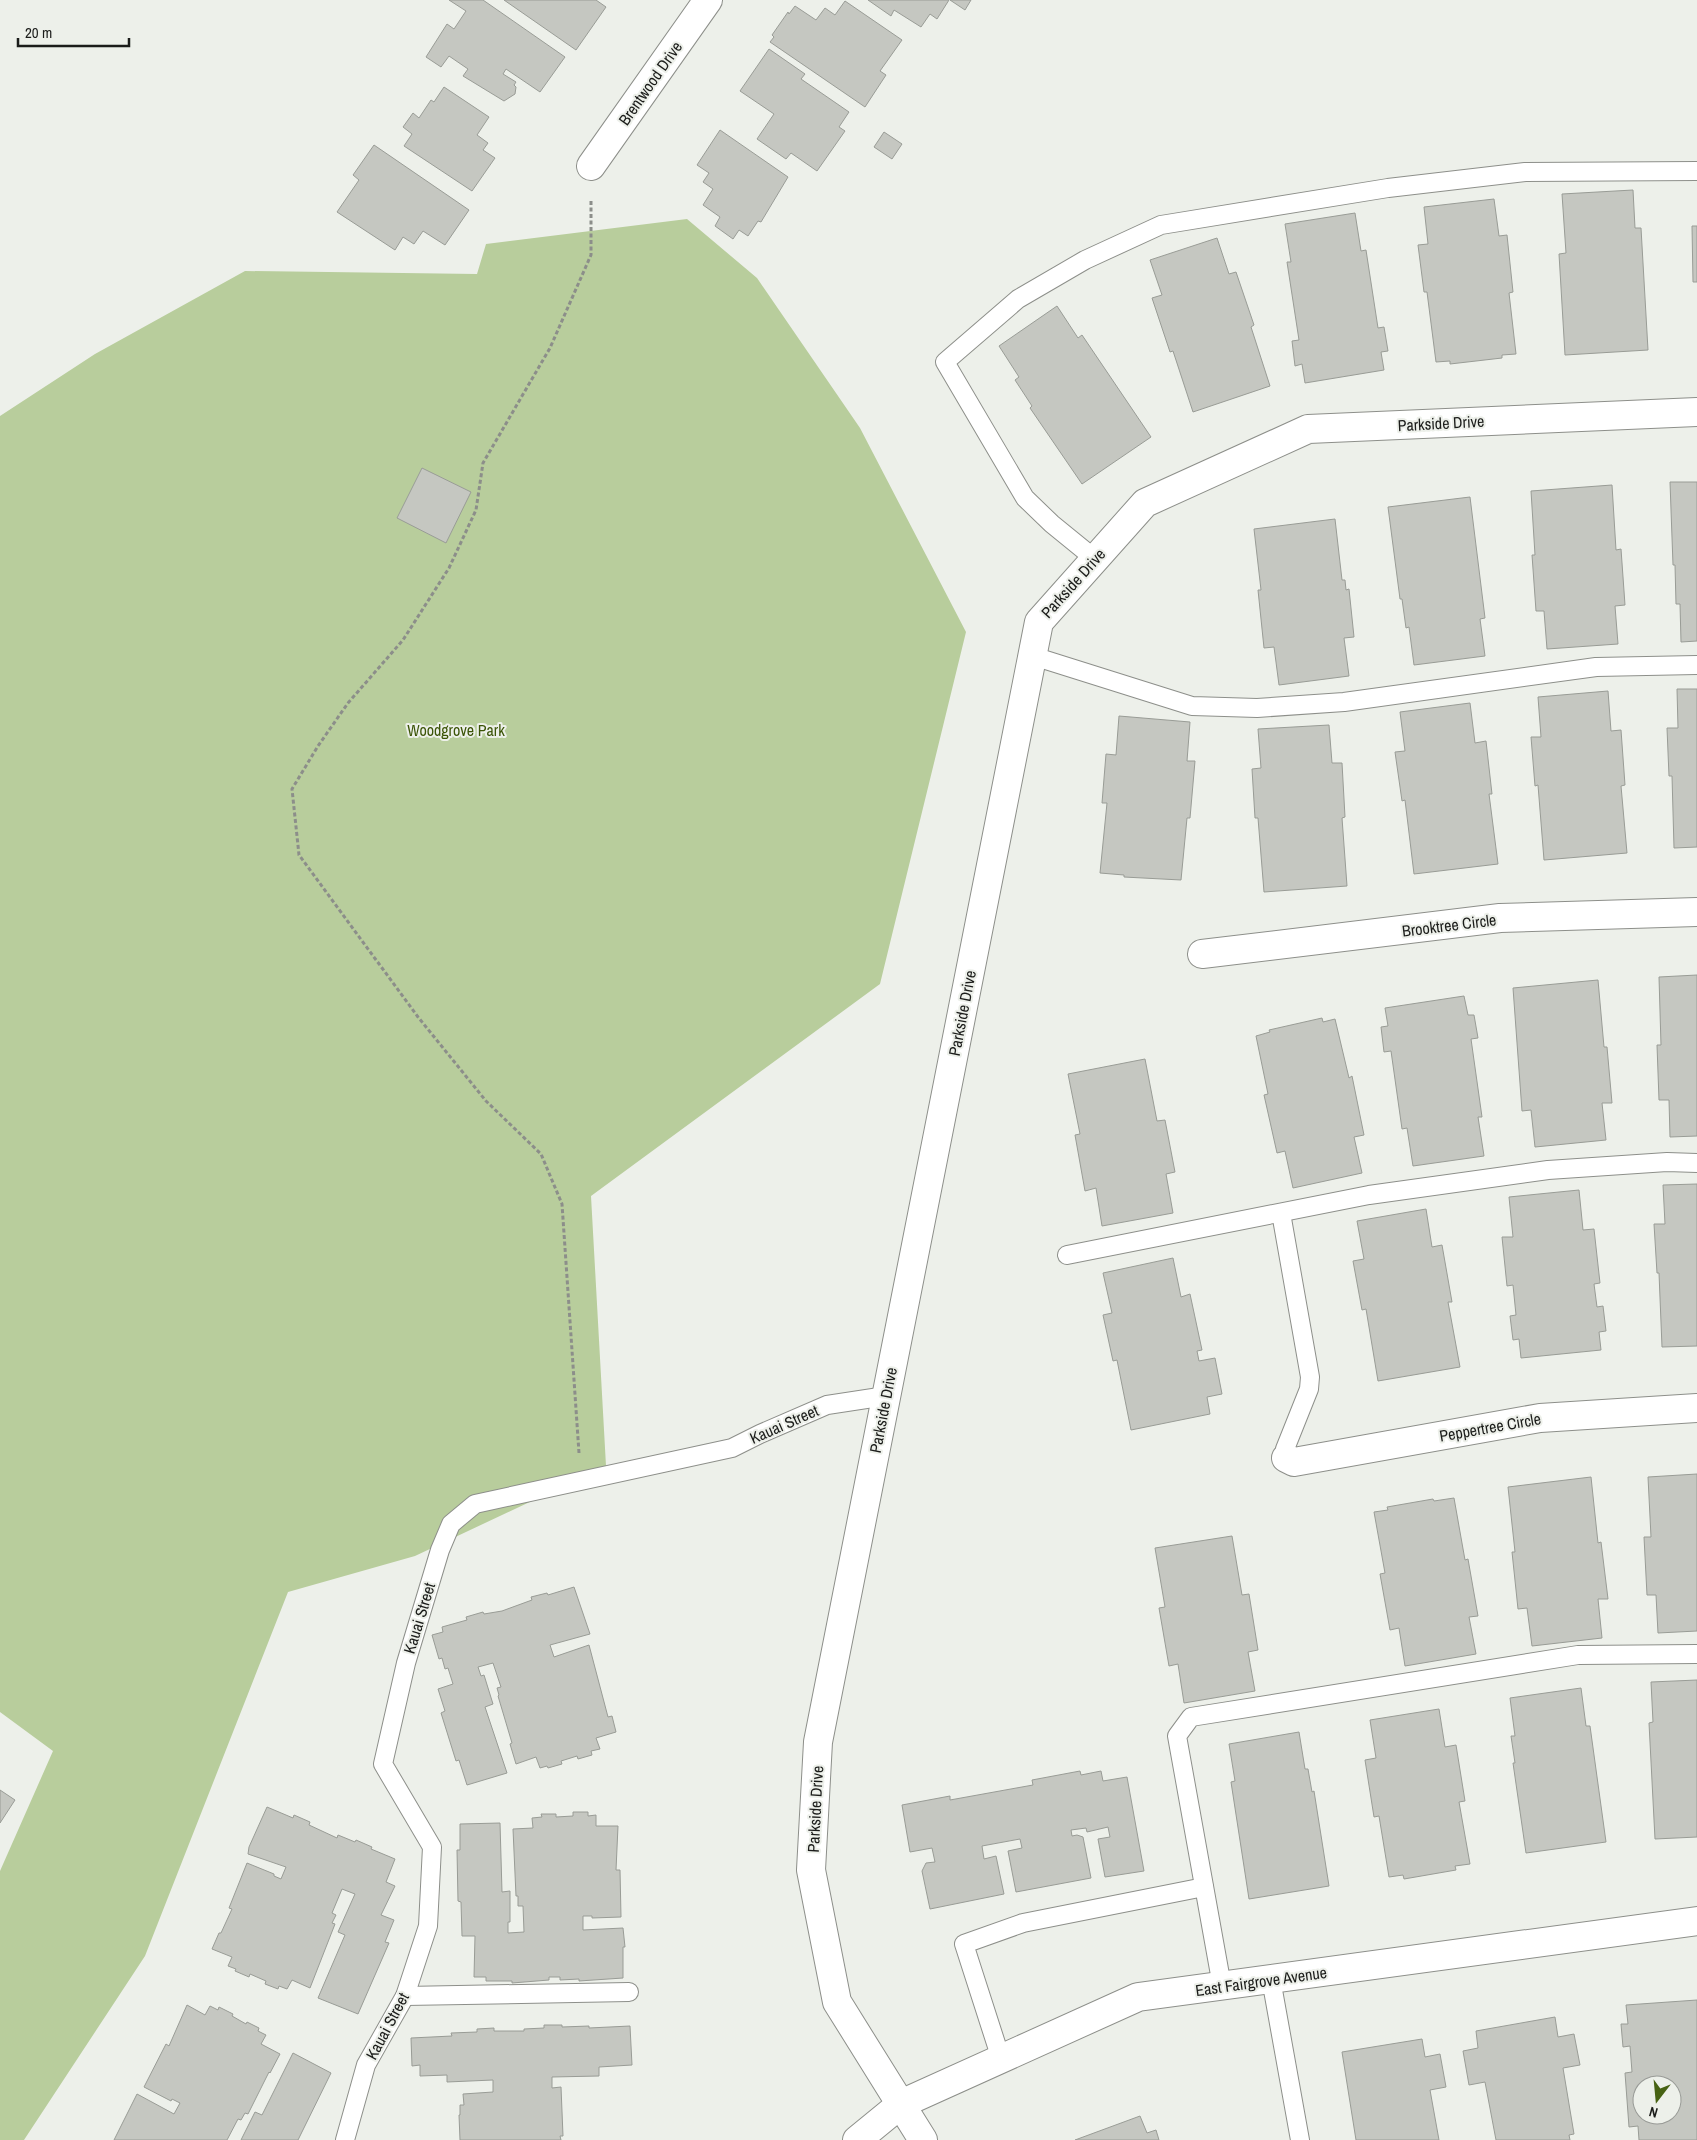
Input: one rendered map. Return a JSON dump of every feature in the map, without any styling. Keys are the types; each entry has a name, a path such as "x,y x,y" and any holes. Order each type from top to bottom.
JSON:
{"street":[{"name":"Brentwood Drive","path":"591,166 708,0"},
{"name":"Parkside Drive","path":"922,2140 837,2002 811,1870 818,1742 1039,622 1145,503 1308,429 1697,412"},
{"name":"Brooktree Circle","path":"1202,954 1500,918 1697,912"},
{"name":"Peppertree Circle","path":"1286,1458 1294,1462 1540,1418 1697,1408"},
{"name":"East Fairgrove Avenue","path":"857,2140 901,2104 1138,1997 1697,1921"}],"lane":[{"path":"1095,559 1052,524 1025,498 944,362 1018,299 1085,260 1161,225 1388,188 1525,172 1697,171"},
{"path":"1033,656 1192,706 1257,708 1344,702 1596,668 1697,665"},
{"path":"1068,1255 1369,1195 1548,1170 1667,1162 1697,1163"},
{"path":"1281,1212 1310,1377 1308,1389 1285,1449 1286,1458"},
{"name":"Kauai Street","path":"345,2140 366,2065 405,1996 428,1926 432,1847 383,1764 406,1663 434,1569 451,1524 475,1504 732,1448 827,1405 886,1396"},
{"path":"1222,1986 1177,1736 1192,1717 1578,1655 1697,1654"},
{"path":"1001,2058 964,1944 1023,1923 1204,1887"},
{"path":"1271,1979 1300,2140"},
{"path":"405,1996 629,1992"}],"path":[{"path":"579,1458 562,1204 541,1154 486,1101 418,1017 299,855 292,789 318,746 348,703 403,640 449,568 476,510 483,464 550,348 591,255 591,166"}],"green space":[{"name":"Woodgrove Park","path":"687,219 757,278 860,428 966,632 880,984 591,1196 606,1466 415,1556 288,1592 145,1956 24,2140 0,2140 0,1871 53,1751 0,1712 0,416 95,354 245,271 477,274 486,244"}],"building":[{"path":"449,0 483,0 565,57 540,92 506,69 503,74 516,82 514,85 516,87 515,94 504,101 463,76 468,69 449,56 441,67 426,57 447,24 454,29 466,11"},
{"path":"504,0 596,0 606,7 576,50"},
{"path":"868,0 949,0 937,19 930,14 921,27 894,10 891,16"},
{"path":"950,0 971,0 965,10"},
{"path":"845,1 902,40 880,71 886,75 865,107 770,42 774,37 772,35 788,12 789,14 795,6 816,20 825,8 835,15"},
{"path":"769,49 805,74 801,79 849,112 839,127 845,131 817,171 791,153 786,159 757,139 774,114 740,91"},
{"path":"444,87 489,117 477,135 488,143 483,150 495,158 472,191 404,146 412,134 403,127 413,113 419,118 431,100 434,102"},
{"path":"720,130 788,177 761,222 758,221 748,236 739,230 733,239 715,226 720,217 703,205 713,189 703,182 709,173 697,165"},
{"path":"884,132 902,144 892,159 874,147"},
{"path":"374,145 469,210 445,245 423,231 414,244 403,237 395,250 337,212 359,180 353,175"},
{"path":"1633,190 1635,228 1641,228 1648,350 1565,355 1559,254 1566,253 1562,194"},
{"path":"1494,199 1499,236 1507,235 1513,292 1509,293 1516,354 1502,355 1502,358 1450,364 1450,361 1436,362 1427,292 1424,292 1418,245 1428,244 1424,207"},
{"path":"1355,213 1361,251 1366,250 1378,328 1384,327 1388,351 1381,352 1384,370 1305,383 1302,364 1295,366 1292,341 1299,340 1287,262 1291,262 1285,224"},
{"path":"1692,226 1697,226 1697,282 1693,282"},
{"path":"1217,238 1229,274 1236,272 1254,325 1251,327 1270,386 1193,412 1173,351 1170,352 1152,298 1162,295 1150,260"},
{"path":"1057,306 1078,338 1082,335 1151,437 1082,484 1030,408 1032,406 1015,380 1019,377 999,346"},
{"path":"422,468 471,492 446,543 397,518"},
{"path":"1670,482 1697,482 1697,641 1681,642 1680,604 1676,604 1675,565 1673,565"},
{"path":"1612,485 1616,550 1621,549 1625,605 1615,606 1618,644 1547,649 1544,611 1536,611 1532,555 1535,555 1531,491"},
{"path":"1470,497 1485,618 1480,619 1485,656 1414,665 1409,627 1406,628 1402,599 1400,599 1388,507"},
{"path":"1335,519 1342,580 1345,580 1346,590 1349,589 1354,637 1344,638 1349,676 1279,685 1274,647 1264,648 1258,590 1261,590 1254,529"},
{"path":"1677,689 1697,689 1697,847 1674,848 1672,776 1669,776 1667,728 1678,728"},
{"path":"1608,691 1611,731 1621,730 1625,785 1621,786 1627,853 1544,860 1538,785 1535,786 1531,737 1541,737 1538,697"},
{"path":"1470,703 1475,743 1486,741 1492,794 1489,794 1498,864 1414,874 1405,800 1402,801 1395,752 1405,751 1400,712"},
{"path":"1119,716 1190,722 1187,761 1195,761 1190,818 1187,818 1181,880 1124,877 1124,875 1100,873 1107,803 1102,803 1106,754 1116,755"},
{"path":"1329,725 1332,763 1342,763 1345,817 1342,818 1347,886 1264,892 1258,818 1255,818 1252,769 1261,768 1258,729"},
{"path":"1697,975 1697,1136 1670,1137 1669,1100 1659,1100 1657,1045 1661,1045 1659,977"},
{"path":"1598,980 1604,1047 1607,1047 1612,1103 1602,1103 1606,1140 1535,1147 1531,1110 1522,1111 1513,988"},
{"path":"1464,996 1468,1015 1474,1015 1478,1038 1471,1039 1482,1117 1478,1117 1484,1156 1413,1166 1407,1128 1402,1129 1391,1051 1384,1052 1381,1027 1388,1026 1385,1008"},
{"path":"1322,1018 1323,1022 1335,1019 1349,1078 1352,1076 1364,1135 1354,1137 1362,1173 1293,1188 1285,1151 1277,1153 1264,1095 1268,1094 1256,1036 1270,1032 1269,1030"},
{"path":"1145,1059 1157,1121 1165,1120 1175,1172 1166,1174 1173,1213 1102,1226 1096,1188 1085,1191 1075,1135 1080,1134 1068,1074"},
{"path":"1697,1184 1697,1346 1662,1347 1659,1273 1657,1273 1654,1224 1665,1224 1663,1185"},
{"path":"1579,1190 1583,1230 1594,1229 1600,1283 1594,1284 1597,1307 1603,1306 1606,1331 1599,1332 1601,1350 1521,1358 1519,1339 1513,1340 1510,1316 1516,1315 1513,1285 1507,1286 1502,1237 1513,1237 1509,1197"},
{"path":"1426,1209 1432,1247 1442,1245 1452,1302 1448,1302 1460,1367 1378,1381 1366,1309 1362,1310 1353,1261 1364,1259 1357,1221"},
{"path":"1173,1258 1181,1297 1190,1294 1202,1350 1197,1351 1199,1361 1215,1358 1222,1394 1207,1397 1210,1414 1131,1430 1117,1360 1113,1361 1103,1315 1112,1313 1103,1273"},
{"path":"1697,1474 1697,1631 1658,1633 1656,1595 1647,1595 1644,1537 1651,1537 1648,1477"},
{"path":"1591,1477 1598,1543 1601,1542 1608,1599 1598,1599 1602,1638 1532,1646 1527,1608 1518,1609 1512,1552 1515,1552 1508,1487"},
{"path":"1454,1498 1465,1560 1468,1559 1478,1616 1469,1617 1476,1654 1405,1666 1399,1628 1390,1630 1380,1574 1385,1573 1374,1512 1388,1510 1387,1507 1433,1499 1434,1501"},
{"path":"1232,1536 1242,1595 1249,1594 1258,1650 1248,1652 1255,1691 1184,1703 1178,1664 1169,1666 1159,1608 1165,1607 1155,1548"},
{"path":"574,1587 590,1634 550,1645 554,1657 589,1645 608,1717 612,1716 616,1732 596,1738 600,1749 591,1751 592,1755 578,1759 577,1756 561,1761 562,1764 548,1768 547,1766 540,1768 536,1757 516,1764 510,1744 512,1743 498,1696 497,1688 501,1687 493,1663 478,1667 481,1676 484,1675 493,1704 485,1707 507,1773 467,1785 459,1760 456,1761 441,1713 445,1711 438,1689 453,1684 448,1668 445,1669 442,1658 439,1659 432,1635 443,1632 442,1627 467,1620 466,1617 483,1612 484,1614 502,1611 532,1600 531,1597 547,1593 548,1595"},
{"path":"1697,1680 1697,1837 1655,1839 1649,1723 1653,1722 1651,1682"},
{"path":"1581,1688 1586,1726 1590,1726 1606,1842 1526,1853 1513,1763 1515,1763 1511,1736 1515,1736 1510,1698"},
{"path":"1439,1709 1445,1747 1456,1745 1465,1801 1459,1802 1470,1864 1455,1866 1456,1870 1404,1879 1403,1875 1389,1877 1379,1816 1374,1817 1365,1760 1376,1758 1370,1720"},
{"path":"1299,1732 1305,1769 1308,1769 1312,1792 1314,1791 1329,1886 1249,1899 1231,1782 1235,1781 1229,1744"},
{"path":"1080,1771 1081,1775 1101,1771 1103,1781 1127,1777 1144,1871 1105,1877 1098,1839 1110,1837 1108,1827 1087,1832 1086,1828 1071,1830 1072,1836 1083,1837 1091,1878 1016,1892 1008,1851 1022,1848 1020,1839 982,1846 984,1859 996,1856 1004,1894 930,1909 922,1871 926,1863 935,1862 932,1848 910,1852 902,1805 950,1796 950,1800 1033,1785 1032,1780"},
{"path":"0,1790 15,1800 0,1823"},
{"path":"267,1807 293,1818 294,1815 310,1822 309,1825 337,1838 338,1835 355,1842 356,1840 372,1847 371,1849 395,1859 386,1882 395,1886 381,1915 394,1920 385,1942 389,1943 358,2014 318,1998 345,1935 338,1932 355,1894 342,1889 332,1913 336,1915 332,1923 335,1924 310,1988 292,1980 287,1989 279,1986 278,1989 265,1984 266,1981 250,1974 249,1977 235,1971 236,1969 228,1966 232,1957 212,1949 232,1909 229,1908 247,1863 274,1874 274,1876 281,1879 286,1867 248,1854 249,1847"},
{"path":"573,1812 588,1812 588,1816 596,1815 596,1826 618,1826 616,1870 620,1870 621,1917 592,1918 592,1916 583,1916 583,1930 623,1928 625,1947 623,1947 623,1978 579,1981 579,1979 560,1980 560,1977 549,1977 549,1980 512,1983 512,1981 486,1981 486,1977 474,1977 475,1936 462,1936 461,1902 458,1901 457,1850 460,1850 460,1824 500,1823 502,1892 510,1891 508,1933 524,1932 523,1906 518,1906 518,1896 516,1896 513,1829 533,1828 532,1818 542,1817 541,1814 556,1814 556,1817 573,1816"},
{"path":"1697,2000 1697,2140 1639,2140 1638,2126 1629,2127 1625,2073 1632,2072 1630,2046 1623,2047 1621,2024 1628,2024 1626,2005"},
{"path":"187,2005 205,2015 210,2006 218,2010 219,2007 233,2014 232,2016 246,2024 247,2022 259,2028 258,2031 266,2035 261,2044 280,2054 248,2114 245,2113 241,2120 238,2119 227,2140 114,2140 137,2094 174,2114 180,2103 172,2099 171,2101 144,2087 166,2044 169,2046"},
{"path":"1555,2017 1558,2037 1574,2034 1580,2065 1563,2068 1574,2134 1569,2135 1570,2140 1496,2140 1485,2082 1469,2085 1463,2051 1478,2048 1476,2031"},
{"path":"544,2025 562,2025 562,2027 589,2026 589,2028 630,2026 632,2065 599,2067 599,2076 552,2077 552,2088 561,2087 563,2136 560,2136 561,2140 460,2140 459,2115 460,2105 464,2105 463,2094 493,2092 493,2080 447,2082 447,2075 420,2076 420,2065 412,2066 411,2038 452,2036 451,2033 477,2032 477,2029 494,2028 494,2031 524,2031 524,2029 544,2028"},
{"path":"1422,2039 1425,2057 1440,2054 1446,2087 1430,2090 1439,2140 1356,2140 1342,2052"},
{"path":"293,2053 331,2073 298,2140 241,2140 255,2112 262,2115"},
{"path":"1140,2116 1147,2133 1156,2130 1159,2140 1075,2140"}]}
